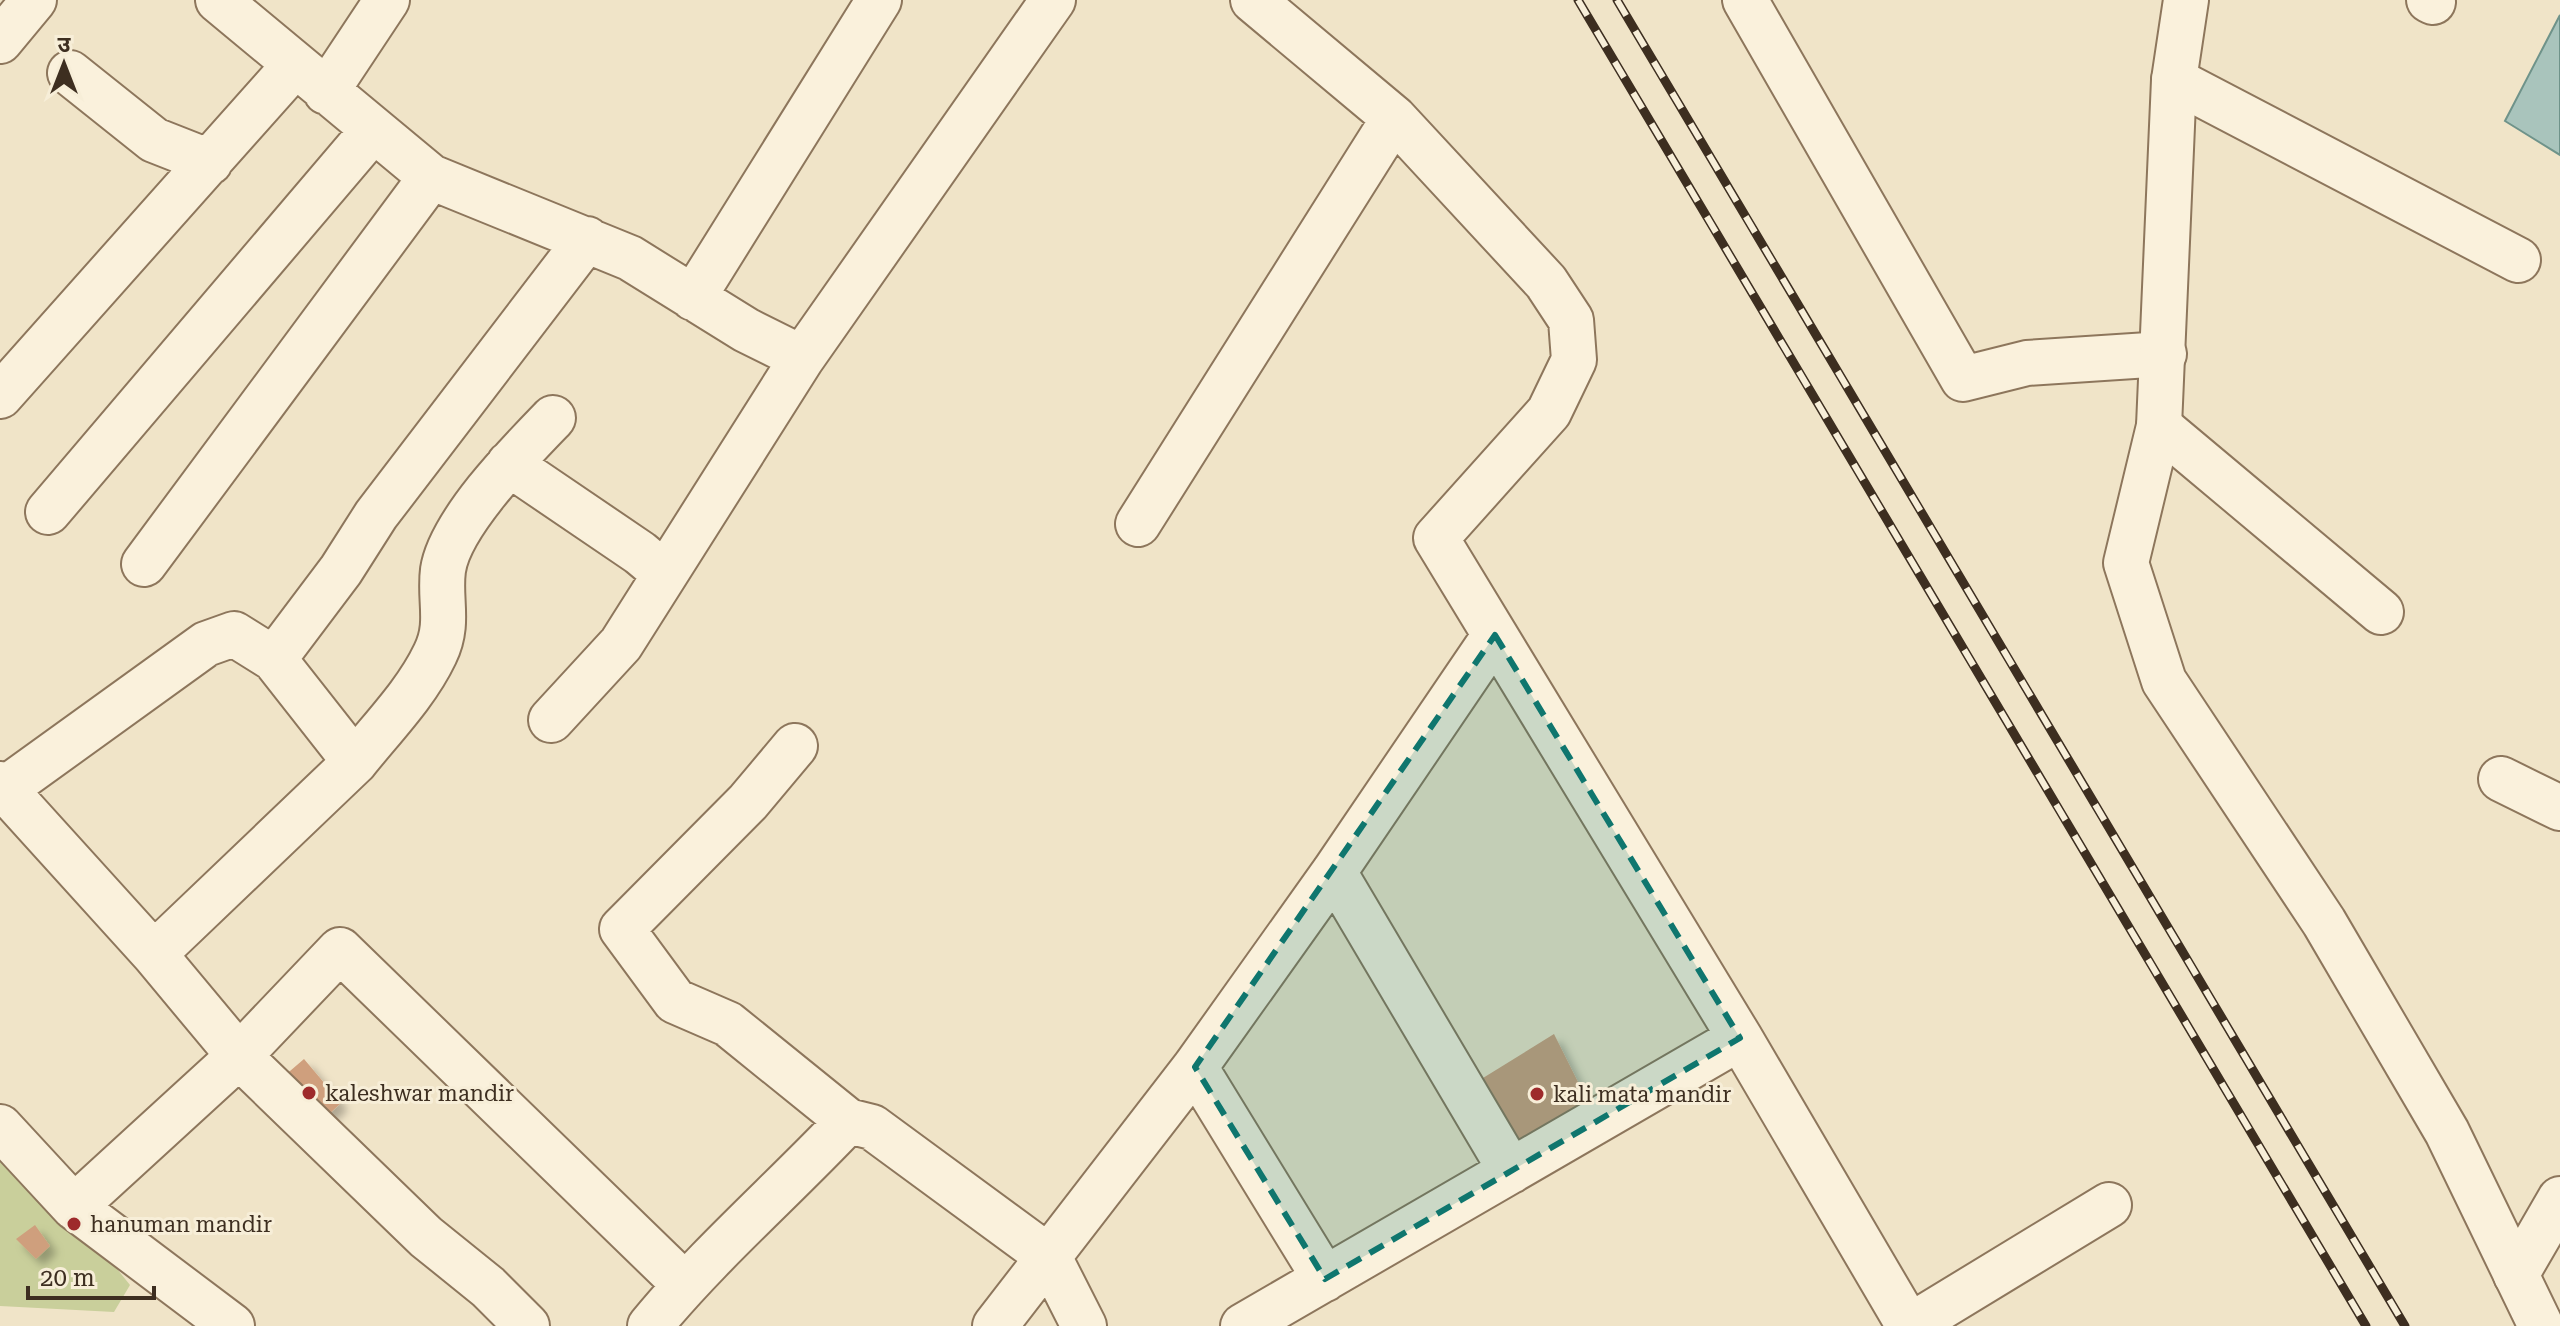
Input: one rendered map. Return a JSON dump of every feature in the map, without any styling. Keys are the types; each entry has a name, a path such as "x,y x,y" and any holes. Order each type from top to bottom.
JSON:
{"street":[{"path":"0,41 34,0"},
{"path":"219,0 431,177 630,258 746,330 802,358"},
{"path":"0,396 210,162 310,79 387,0"},
{"path":"693,298 879,0"},
{"path":"551,720 621,644 802,358 1053,0"},
{"path":"1253,0 1394,118 1546,282 1571,320 1574,360 1549,412 1436,538 1740,1038 1909,1326 2109,1205"},
{"path":"1745,0 1963,379 2027,363 2164,354"},
{"path":"2186,0 2174,80 2159,426 2126,563 2164,681 2324,922 2447,1132 2541,1326"},
{"path":"70,73 154,140 210,162"},
{"path":"2174,80 2518,260"},
{"path":"1138,524 1394,118"},
{"path":"48,512 373,130"},
{"path":"144,564 431,177"},
{"path":"274,659 341,570 376,515 587,239"},
{"path":"154,954 355,762 419,681 436,653 444,626 443,569 459,529 509,464 553,418"},
{"path":"2159,426 2381,612"},
{"path":"509,464 640,553 665,574"},
{"path":"355,762 274,659 234,634 206,644 2,786 154,954 239,1056 426,1237 488,1287 527,1326"},
{"path":"995,1326 1195,1067 1334,872 1495,635"},
{"path":"795,746 748,802 622,929 675,1001 728,1024 848,1121 872,1127 1049,1257 1084,1326"},
{"path":"2501,779 2560,808"},
{"path":"1334,872 1511,1171"},
{"path":"74,1207 239,1056 340,950 684,1284"},
{"path":"1243,1326 1740,1038"},
{"path":"1195,1067 1325,1279"},
{"path":"650,1326 684,1284 760,1212 848,1121"},
{"path":"0,1127 74,1207 219,1322"},
{"path":"2516,1275 2560,1199"}],"highlighted area":[{"path":"1495,635 1740,1038 1325,1279 1195,1067"}],"green space":[{"path":"0,1113 62,1201 130,1285 114,1312 0,1306"}],"water":[{"path":"2560,15 2560,155 2505,121"}],"building":[{"name":"kali mata mandir","path":"1554,1034 1592,1110 1515,1152 1483,1078"},
{"name":"kaleshwar mandir","path":"304,1059 341,1103 317,1125 276,1083"},
{"path":"35,1225 50,1246 36,1259 16,1239"}],"railway":[{"path":"1578,0 2366,1326"},
{"path":"1617,0 2405,1326"}],"place":[{"name":"kaleshwar mandir","path":"309,1093"},
{"name":"kali mata mandir","path":"1537,1094"},
{"name":"hanuman mandir","path":"74,1224"}]}
